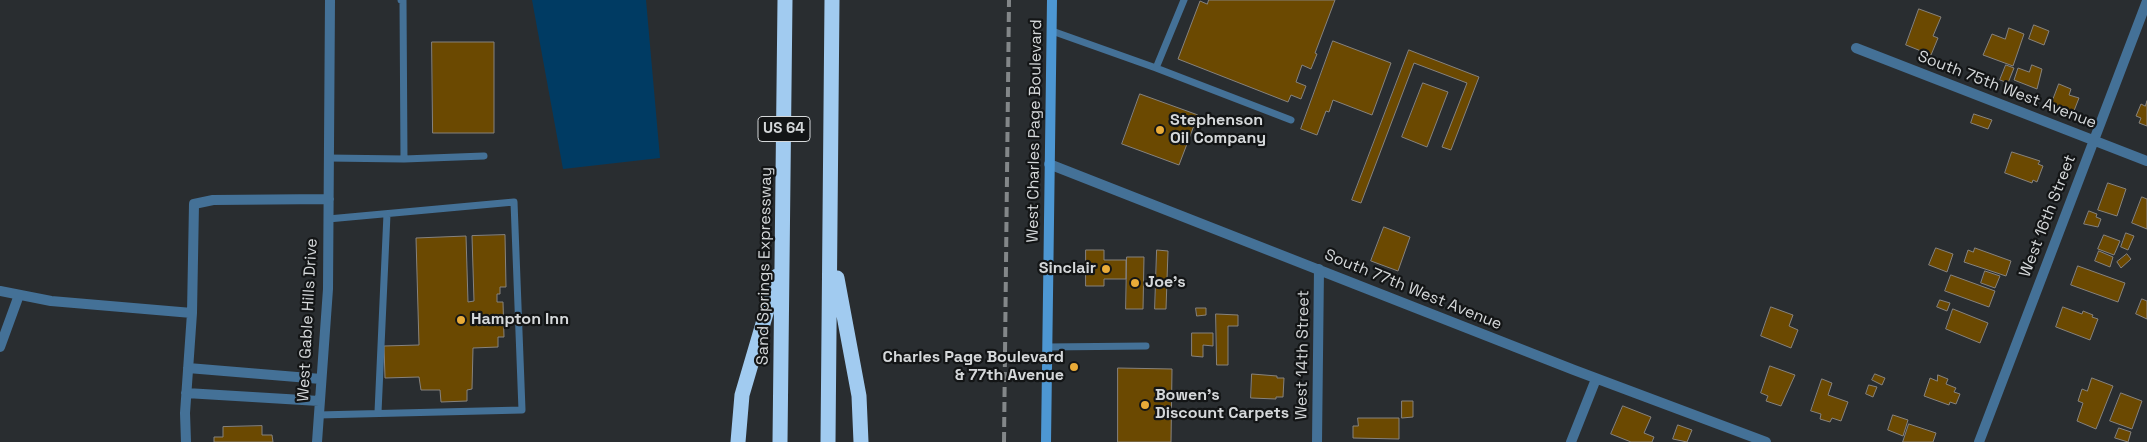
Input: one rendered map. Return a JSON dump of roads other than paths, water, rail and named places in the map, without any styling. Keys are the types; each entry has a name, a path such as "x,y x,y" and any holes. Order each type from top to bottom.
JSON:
{"highway":[{"name":"Sand Springs Expressway","path":"780,442 785,0"},
{"name":"US 64","path":"828,442 832,0"},
{"path":"830,243 858,396 861,442"},
{"path":"738,442 742,394 782,258"}],"main road":[{"name":"West Charles Page Boulevard","path":"1046,442 1052,0"}],"street":[{"name":"West Gable Hills Drive","path":"317,442 328,289 330,0"},
{"name":"West 16th Street","path":"1979,442 2147,1"},
{"name":"South 75th West Avenue","path":"1856,48 2147,161"},
{"name":"South 77th West Avenue","path":"1049,164 1596,378 1766,442"},
{"path":"186,442 186,393 192,342 194,204 213,200 329,199"},
{"name":"West 14th Street","path":"1317,442 1318,269"},
{"path":"0,291 51,300 192,313"},
{"path":"0,347 19,295"},
{"path":"188,368 321,379"},
{"path":"1571,442 1596,378"},
{"path":"186,393 319,401"}],"lane":[{"path":"401,0 403,0 404,159"},
{"path":"1156,68 1184,0"},
{"path":"1052,31 1156,68 1291,120"},
{"path":"328,158 404,159 484,156"},
{"path":"318,415 378,412 522,410 514,202 328,219"},
{"path":"378,412 387,214"},
{"path":"1048,347 1146,346"}],"railway":[{"path":"1004,442 1009,0"}],"place":[{"name":"Stephenson Oil Company","path":"1160,130"},
{"name":"Sinclair","path":"1106,269"},
{"name":"Joe's","path":"1135,283"},
{"name":"Hampton Inn","path":"461,320"},
{"name":"Charles Page Boulevard & 77th Avenue","path":"1074,367"},
{"name":"Bowen's Discount Carpets","path":"1145,405"}]}
